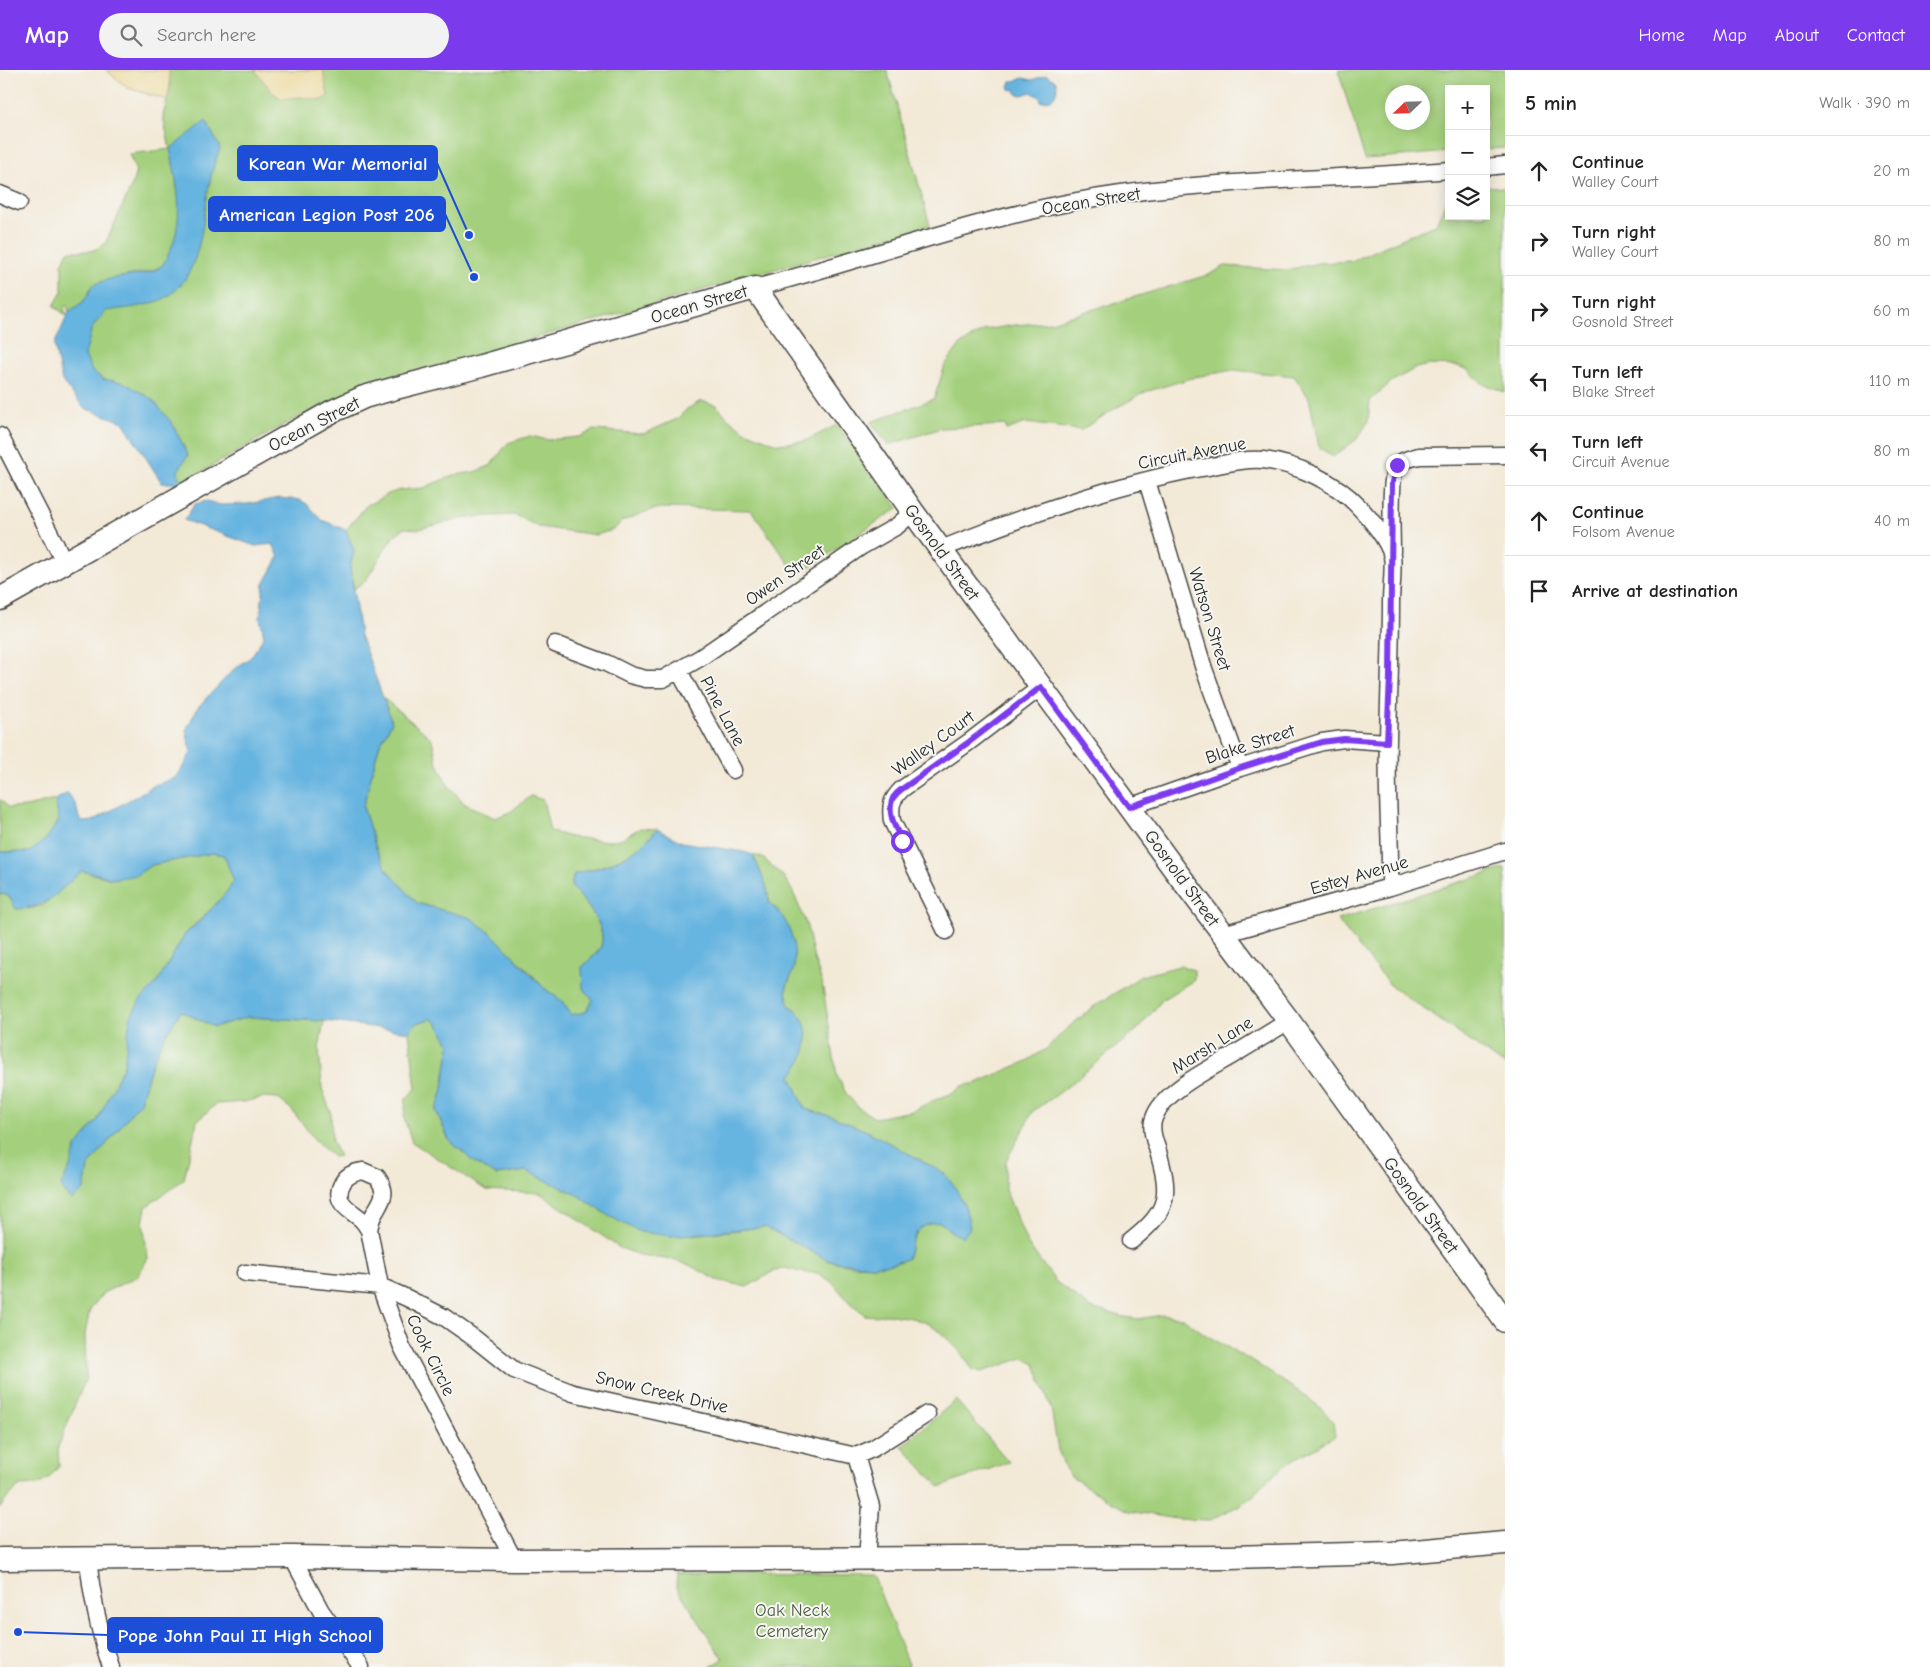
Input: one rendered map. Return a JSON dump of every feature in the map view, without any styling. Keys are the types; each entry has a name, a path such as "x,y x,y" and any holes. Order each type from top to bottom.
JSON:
{"main road":[{"name":"Gosnold Street","path":"755,288 913,512 1129,807 1289,1021 1505,1321"},
{"name":"Ocean Street","path":"0,600 330,412 364,397 481,366 755,288"},
{"path":"0,1558 292,1557 514,1560 1339,1555 1430,1550 1505,1543"}],"street":[{"path":"1490,167 1505,165"},
{"name":"Ocean Street","path":"755,288 1020,214 1096,198 1218,185 1445,170"},
{"path":"0,194 19,202"},
{"path":"0,436 65,563"},
{"path":"1390,887 1387,742 1390,677 1392,482 1397,465 1407,459 1419,456 1505,454"},
{"name":"Circuit Avenue","path":"941,549 1082,499 1147,480 1243,460 1262,460 1284,464 1309,474 1334,487 1353,500 1369,518 1392,556"},
{"name":"Watson Street","path":"1147,480 1204,669 1240,768"},
{"name":"Owen Street","path":"555,644 606,663 630,675 646,679 663,679 679,671 770,611 862,546 897,526 913,512"},
{"name":"Pine Lane","path":"679,671 732,770"},
{"name":"Walley Court","path":"946,932 892,821 893,798 902,789 969,742 1041,687"},
{"name":"Blake Street","path":"1129,807 1240,768 1322,742 1344,739 1387,742"},
{"name":"Estey Avenue","path":"1223,934 1390,887 1505,851"},
{"name":"Marsh Lane","path":"1131,1241 1150,1226 1162,1208 1166,1197 1163,1172 1152,1127 1154,1118 1159,1110 1172,1094 1190,1080 1289,1021"},
{"name":"Cook Circle","path":"369,1230 380,1286 402,1347 514,1560"},
{"path":"245,1272 380,1286"},
{"name":"Snow Creek Drive","path":"380,1286 444,1317 514,1370 573,1393 856,1456"},
{"path":"867,1559 871,1506 856,1456 872,1449 927,1414"},
{"path":"292,1557 321,1610 361,1667"},
{"path":"88,1558 90,1589 101,1638 111,1667"}],"green space":[{"path":"169,70 887,70 930,225 385,382 328,403 285,424 174,488 174,475 81,373 86,320 181,268 188,161 180,246 160,267 93,285 84,301 69,312 67,305 64,308 67,316 54,306 62,292 62,264 68,251 92,251 105,244 132,185 136,171 129,154 170,149 163,116 170,87"},
{"path":"1338,70 1505,70 1505,148 1490,149 1490,85 1445,85 1445,152 1365,159"},
{"path":"1490,186 1505,188 1505,392 1483,384 1468,370 1458,366 1428,365 1416,368 1391,382 1370,401 1368,422 1357,439 1333,457 1319,447 1309,398 1294,376 1233,370 1195,377 1145,392 1081,430 1025,423 1007,430 1005,425 942,428 888,445 871,422 934,399 945,365 960,345 985,330 1051,322 1208,275 1225,266 1286,270 1318,263 1351,261 1436,224 1445,203 1445,220 1490,220"},
{"path":"701,401 716,405 729,419 745,431 778,444 805,441 837,425 898,508 797,575 751,510 661,508 623,521 613,530 596,535 539,527 515,515 468,517 419,529 404,528 393,537 366,580 354,589 350,568 354,551 346,530 366,506 388,494 400,490 423,488 454,475 474,472 490,466 508,443 530,436 548,440 579,437 594,430 643,434 677,419 687,409"},
{"path":"381,696 432,739 437,762 448,785 465,804 495,818 510,812 531,796 543,800 550,831 570,837 609,841 623,838 640,828 657,829 630,854 574,874 571,886 594,916 602,934 599,950 582,967 593,1000 586,1012 571,1015 562,1001 544,988 526,968 471,918 417,903 388,872 377,851 363,807 379,746 392,722"},
{"path":"0,799 9,808 26,807 55,800 59,821 46,839 30,852 2,852 0,851"},
{"path":"212,853 224,855 234,881 222,899 188,931 135,1047 63,1191 65,1194 84,1190 88,1167 140,1102 153,1061 163,1039 181,1011 214,1027 248,1017 324,1021 319,1049 322,1088 331,1114 332,1141 339,1156 333,1157 315,1140 291,1109 277,1098 265,1097 244,1102 216,1104 197,1121 184,1179 146,1207 143,1223 148,1258 138,1276 103,1293 90,1310 85,1334 86,1378 58,1447 59,1466 50,1477 38,1485 20,1486 0,1508 0,894 8,895 29,909 43,905 82,871 111,879 152,865"},
{"path":"753,855 763,858 784,877 793,892 807,926 814,959 822,982 837,1076 847,1095 860,1109 875,1118 912,1111 953,1093 962,1086 977,1083 1025,1062 1046,1049 1092,1008 1141,976 1180,966 1194,970 1194,980 1163,999 1138,1029 1058,1094 1033,1111 1006,1161 1005,1189 1027,1243 1056,1282 1091,1308 1139,1319 1162,1315 1183,1318 1206,1335 1257,1364 1307,1397 1323,1410 1333,1422 1335,1436 1290,1462 1263,1484 1252,1497 1210,1520 1177,1519 1129,1511 1073,1478 1066,1470 1058,1450 1051,1408 1035,1364 1023,1358 982,1372 973,1370 957,1348 939,1331 927,1323 912,1318 885,1314 876,1316 865,1315 850,1303 833,1283 818,1273 800,1272 785,1268 772,1272 747,1287 717,1280 689,1265 670,1259 646,1257 620,1248 540,1193 486,1190 412,1142 404,1118 406,1098 416,1089 409,1032 416,1023 431,1019 437,1023 450,1045 442,1093 436,1110 449,1140 475,1163 496,1175 526,1171 576,1194 609,1216 693,1235 765,1227 830,1261 853,1265 892,1264 907,1259 916,1233 925,1225 931,1223 940,1221 953,1233 944,1173 869,1132 833,1117 805,1109 791,1076 797,1010 789,1005 786,990 794,967 778,910 770,904 766,885"},
{"path":"1505,868 1505,1066 1390,985 1337,920"},
{"path":"956,1400 1009,1462 940,1487 902,1446"},
{"name":"Oak Neck Cemetery","path":"677,1574 873,1575 909,1667 710,1667 723,1659 676,1586"}],"sand":[{"path":"106,70 169,70 170,87 167,100 128,88"},
{"path":"255,70 323,70 328,96 322,100 300,97 282,99 272,92"}],"water":[{"path":"1046,75 1056,81 1057,84 1056,93 1051,100 1041,101 1040,97 1031,92 1022,95 1017,94 1014,89 1011,90 1009,87 1011,81 1023,78 1032,80"},
{"path":"206,121 220,148 211,177 199,246 187,276 178,288 165,298 136,307 106,311 92,328 85,355 92,371 103,379 125,383 152,399 172,423 188,455 178,471 180,483 162,483 123,422 84,408 62,381 54,345 69,312 84,301 93,285 112,278 150,272 162,266 175,238 178,213 177,188 170,149"},
{"path":"279,498 300,500 307,504 322,520 346,530 354,551 350,568 360,635 392,722 379,746 363,807 377,851 388,871 417,903 471,918 492,934 544,988 562,1001 571,1015 586,1012 593,1000 583,988 582,967 599,950 602,942 599,925 571,886 574,874 598,868 630,854 657,829 682,842 753,855 766,885 770,904 782,916 793,940 794,967 786,993 789,1005 798,1012 803,1020 807,1039 802,1059 791,1076 805,1109 833,1117 869,1132 944,1173 955,1187 966,1209 970,1228 963,1237 953,1233 940,1222 925,1226 916,1233 907,1259 892,1264 872,1266 830,1261 765,1227 671,1236 640,1232 609,1216 576,1194 526,1171 496,1175 475,1163 449,1140 436,1110 442,1093 450,1045 437,1023 431,1019 416,1023 409,1032 324,1021 248,1017 214,1027 181,1011 163,1039 153,1061 140,1102 88,1167 84,1190 72,1200 65,1194 61,1185 70,1167 76,1147 98,1119 124,1065 130,1018 140,1000 156,984 185,934 225,894 234,881 224,855 212,853 152,865 136,875 113,879 82,871 46,902 28,908 16,909 8,895 0,894 0,851 30,852 46,839 59,821 55,800 68,793 76,805 79,818 84,822 93,821 155,785 177,777 191,753 186,730 198,707 234,669 251,657 264,636 260,618 264,584 279,557 273,544 255,546 184,520 195,504 207,501 220,505 248,504"}],"place":[{"name":"Korean War Memorial","path":"469,235"},
{"name":"American Legion Post 206","path":"474,277"},
{"name":"Pope John Paul II High School","path":"18,1632"}],"route":[{"path":"902,841 892,821 893,798 902,789 969,742 1041,687 1129,807 1240,768 1322,742 1344,739 1387,742 1390,677 1392,482 1397,465"}]}
